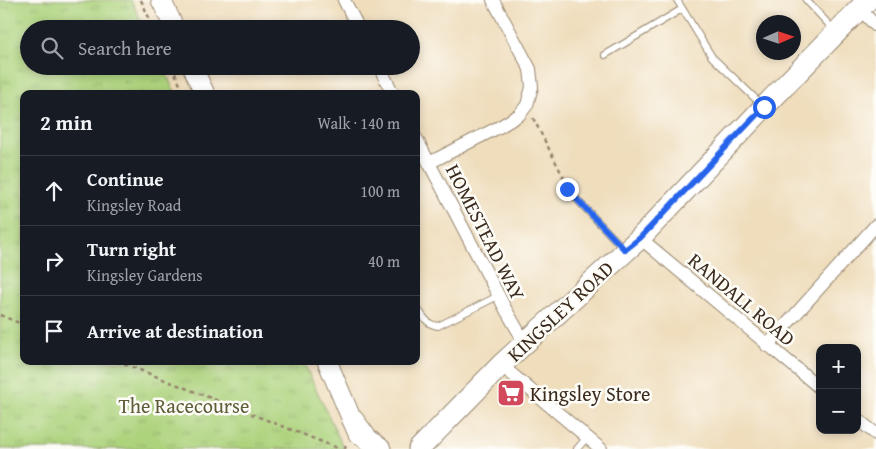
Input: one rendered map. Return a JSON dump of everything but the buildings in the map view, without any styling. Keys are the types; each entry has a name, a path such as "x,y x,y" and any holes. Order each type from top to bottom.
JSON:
{"main road":[{"name":"KINGSLEY ROAD","path":"418,449 525,342 633,244 864,4"},
{"path":"359,438 367,438 380,449"}],"street":[{"path":"161,0 170,20"},
{"path":"344,0 354,20"},
{"path":"491,2 530,69 532,87 527,105"},
{"path":"864,4 876,26"},
{"path":"196,75 203,90"},
{"path":"383,75 391,90"},
{"name":"HOMESTEAD WAY","path":"430,163 501,126 519,114 527,105"},
{"name":"HOMESTEAD WAY","path":"420,145 498,296 525,342"},
{"path":"767,346 876,225"},
{"name":"RANDALL ROAD","path":"633,244 816,385"},
{"path":"329,365 359,438"},
{"path":"501,365 602,449"},
{"path":"861,422 876,434"}],"lane":[{"path":"677,0 712,57 764,107"},
{"path":"806,0 837,33"},
{"path":"605,55 682,9"},
{"path":"567,189 633,244"},
{"path":"420,312 432,325 438,326 498,296"},
{"path":"577,449 587,437"}],"path":[{"path":"141,0 150,20"},
{"path":"176,75 182,90"},
{"path":"527,105 565,181 567,189"},
{"path":"0,315 20,322"},
{"path":"127,365 340,449"}],"green space":[{"name":"The Racecourse","path":"0,0 131,0 141,20 20,20 20,75 166,75 174,90 20,90 20,365 305,365 344,449 0,449"}],"place":[{"name":"Kingsley Store","path":"511,393"}],"route":[{"path":"567,189 625,250 640,238 764,107"}]}
